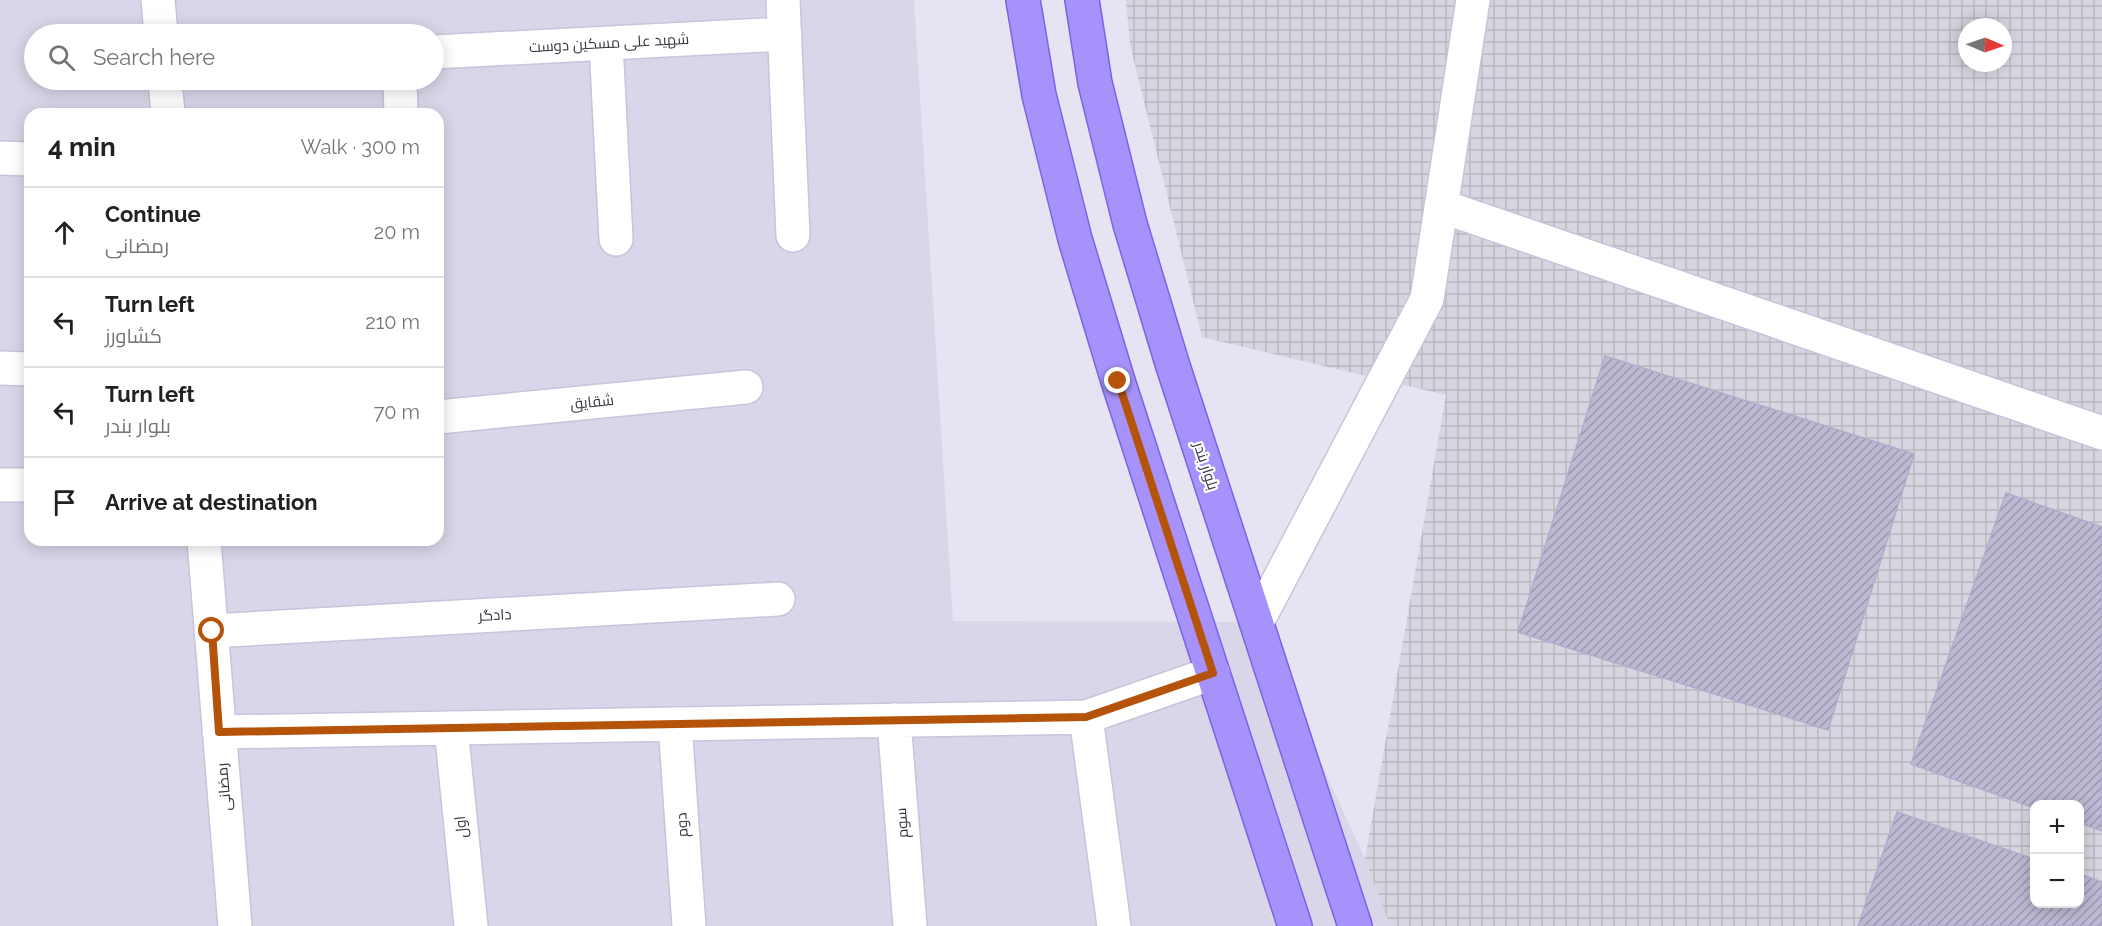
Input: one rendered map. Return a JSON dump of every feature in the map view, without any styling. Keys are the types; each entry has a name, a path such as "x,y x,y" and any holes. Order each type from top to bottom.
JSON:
{"main road":[{"path":"1023,0 1039,95 1075,239 1115,370 1295,926"},
{"name":"بلوار بندر","path":"1082,0 1095,83 1130,224 1172,363 1355,926"}],"street":[{"path":"159,0 160,24"},
{"path":"783,0 793,235"},
{"path":"1257,622 1427,299 1473,0"},
{"name":"شهید علی مسکین دوست","path":"444,51 785,34"},
{"path":"606,43 616,239"},
{"path":"166,90 167,108"},
{"path":"400,90 401,108"},
{"path":"0,158 24,159"},
{"path":"1441,206 2102,433"},
{"path":"0,368 24,369"},
{"name":"شقایق","path":"444,416 746,387"},
{"path":"0,485 24,485"},
{"name":"رمضانی","path":"205,546 235,926"},
{"name":"دادگر","path":"212,631 778,599"},
{"path":"219,732 1086,717 1213,673"},
{"path":"1086,717 1114,926"},
{"name":"سوم","path":"894,720 910,926"},
{"name":"دوم","path":"675,724 689,926"},
{"name":"اول","path":"451,728 471,926"}],"shaded area":[{"path":"0,0 914,0 953,621 1257,622 1365,859 1390,926 0,926"},
{"path":"1126,0 2102,0 2102,926 1390,926 1365,859 1446,395 1202,337 1130,45"}],"building":[{"path":"1605,356 1914,454 1828,730 1518,632"},
{"path":"2006,493 2102,527 2102,831 2084,824 2084,800 2030,800 2030,807 1911,764"},
{"path":"1897,812 2030,858 2030,908 2084,908 2084,875 2102,882 2102,926 1858,926"}],"route":[{"path":"212,631 219,732 1086,717 1213,673 1118,381"}]}
